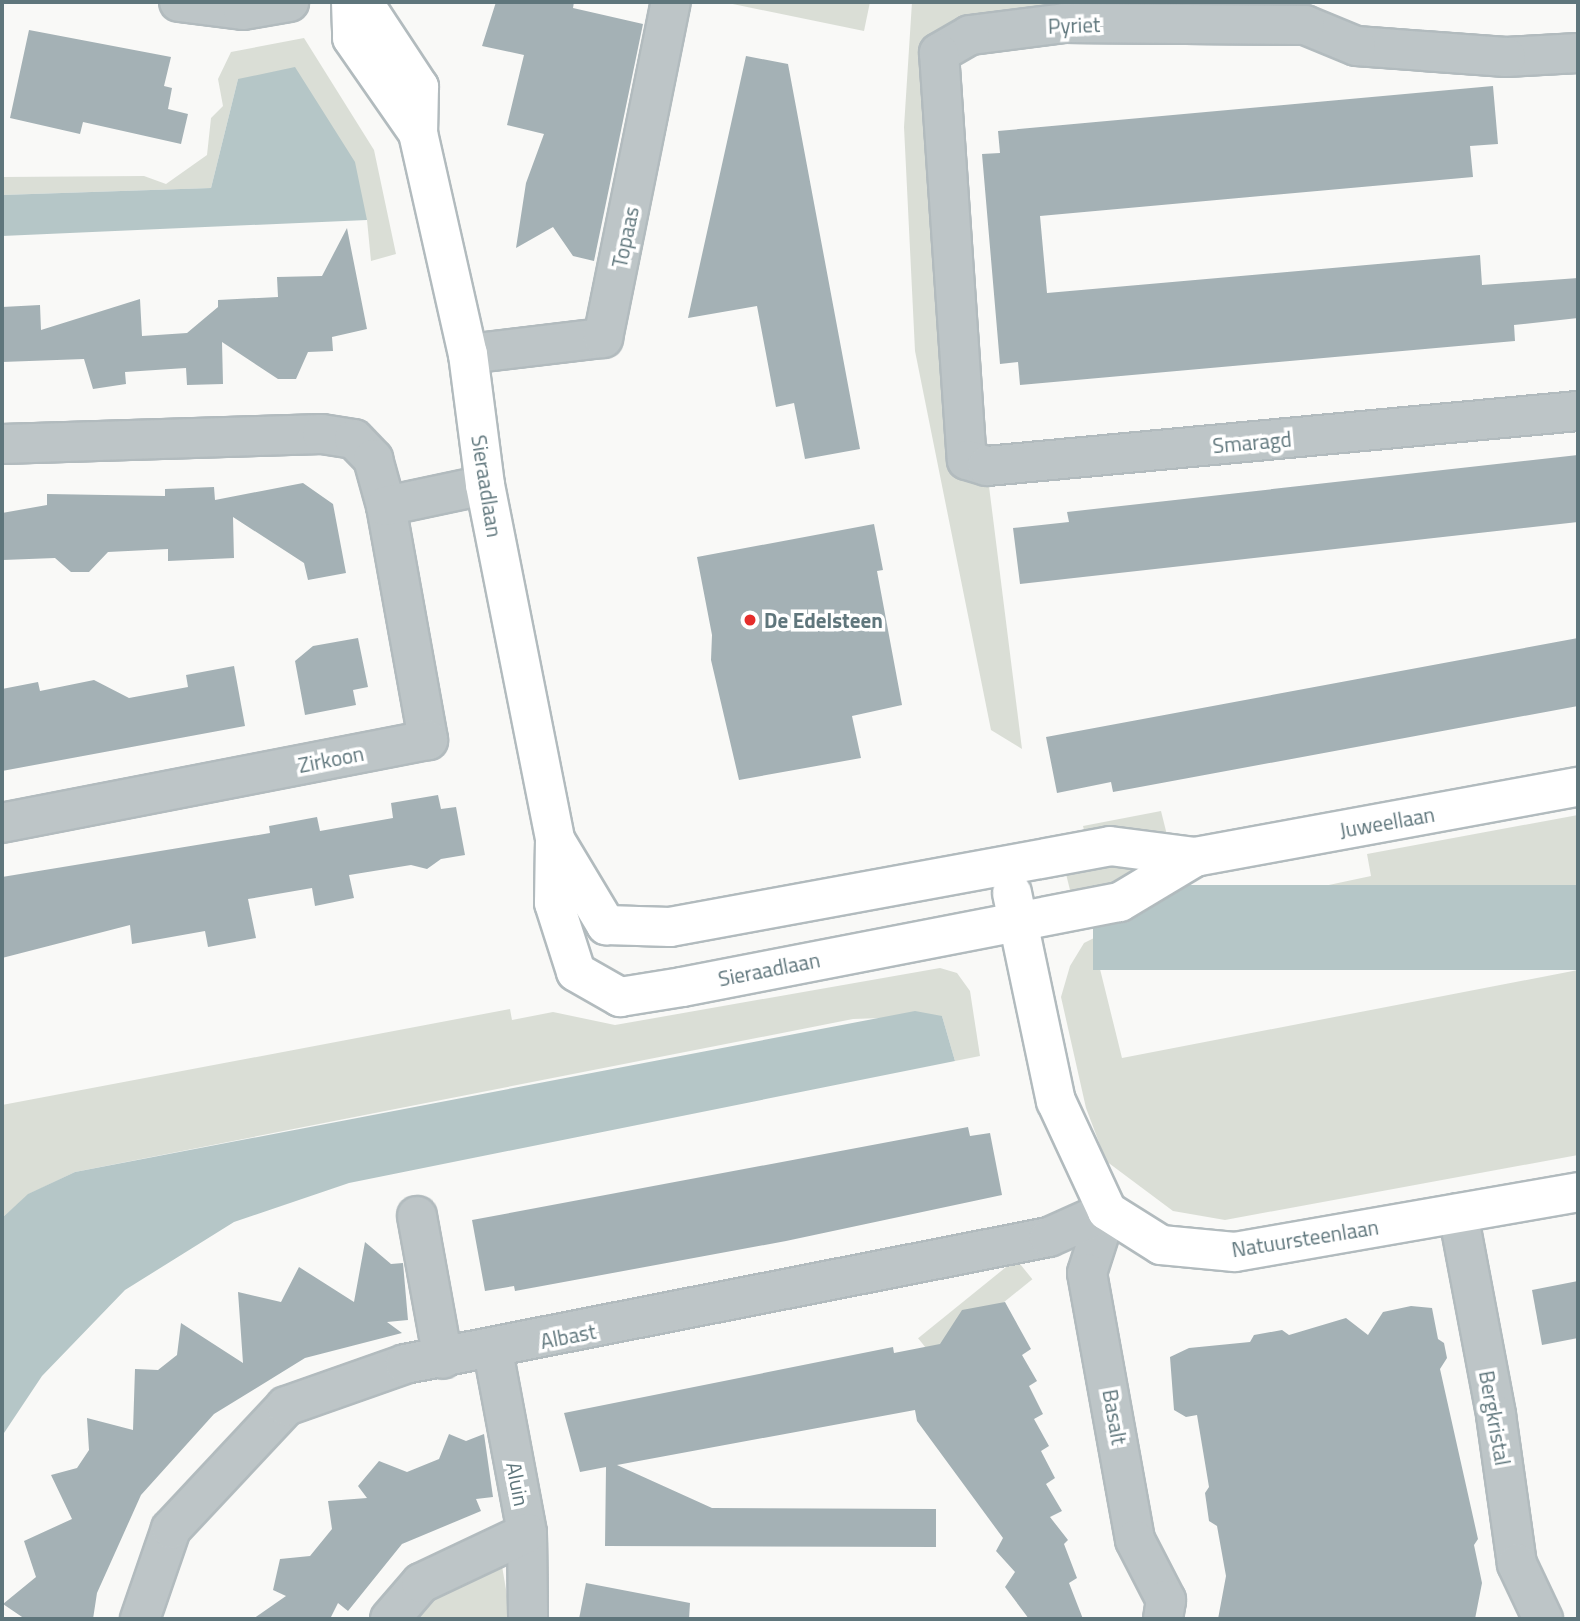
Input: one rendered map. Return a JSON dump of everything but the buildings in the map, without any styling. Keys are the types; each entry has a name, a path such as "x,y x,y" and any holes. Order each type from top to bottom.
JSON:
{"street":[{"path":"178,2 243,10 289,2"},
{"name":"Sieraadlaan","path":"351,2 352,38 418,133"},
{"name":"Sieraadlaan","path":"363,2 419,87 418,133 468,354 485,485 555,840 554,903 576,972 620,998 1019,919"},
{"name":"Topaas","path":"468,354 603,338 671,2"},
{"name":"Pyriet","path":"967,420 939,53 970,36 1065,23 1305,25 1356,46 1506,57 1578,53"},
{"name":"Smaragd","path":"967,420 967,460 987,466 1578,411"},
{"name":"Zirkoon","path":"2,444 322,433 354,439 373,459 386,506 428,740 2,823"},
{"path":"386,506 485,485"},
{"name":"Juweellaan","path":"1006,865 1110,846 1195,857 1578,787"},
{"name":"Sieraadlaan","path":"555,840 606,925 670,927 1006,865"},
{"name":"Juweellaan","path":"1019,919 1120,902 1195,857"},
{"path":"1006,865 1056,1101 1107,1211"},
{"name":"Natuursteenlaan","path":"1107,1211 1161,1245 1235,1252 1578,1192"},
{"name":"Albast","path":"140,1619 171,1529 286,1406 405,1364 493,1351 1049,1237 1107,1211"},
{"name":"Basalt","path":"1107,1211 1087,1273 1135,1540 1166,1600 1163,1619"},
{"name":"Bergkristal","path":"1458,1213 1496,1415 1517,1564 1543,1619"},
{"path":"417,1216 443,1359"},
{"name":"Aluin","path":"493,1351 527,1533 528,1619"},
{"path":"390,1619 421,1583 527,1533"}],"shaded area":[{"path":"723,2 870,2 864,31"},
{"path":"912,2 1053,2 1053,17 933,40 1022,749 991,730 915,351 904,127"},
{"path":"304,38 374,150 396,254 371,261 367,220 238,79 211,188 2,195 2,177 144,176 166,184 207,155 211,118 223,106 218,79 231,52"},
{"path":"295,67 355,162 367,220 2,236 2,195 211,188 238,79"},
{"path":"1161,811 1169,843 1086,838 1083,826"},
{"path":"1578,815 1578,885 1100,969 1122,1058 1578,970 1578,1155 1225,1220 1173,1211 1106,1161 1086,1108 1061,997 1070,966 1084,943 1104,933 1371,876 1367,854"},
{"path":"1121,863 1133,866 1136,873 1127,884 1071,894 1065,870"},
{"path":"1093,885 1578,885 1578,970 1093,970"},
{"path":"940,968 957,973 970,991 980,1056 955,1061 942,1016 853,1019 75,1172 29,1194 2,1218 2,1105 510,1009 512,1020 553,1012 615,1025"},
{"path":"915,1011 942,1016 955,1061 349,1183 234,1222 125,1290 42,1376 2,1436 2,1218 28,1194 75,1172"},
{"path":"1016,1259 1032,1279 934,1359 918,1338"},
{"path":"502,1566 511,1619 413,1619 434,1593"}],"place":[{"name":"De Edelsteen","path":"750,620"}]}
